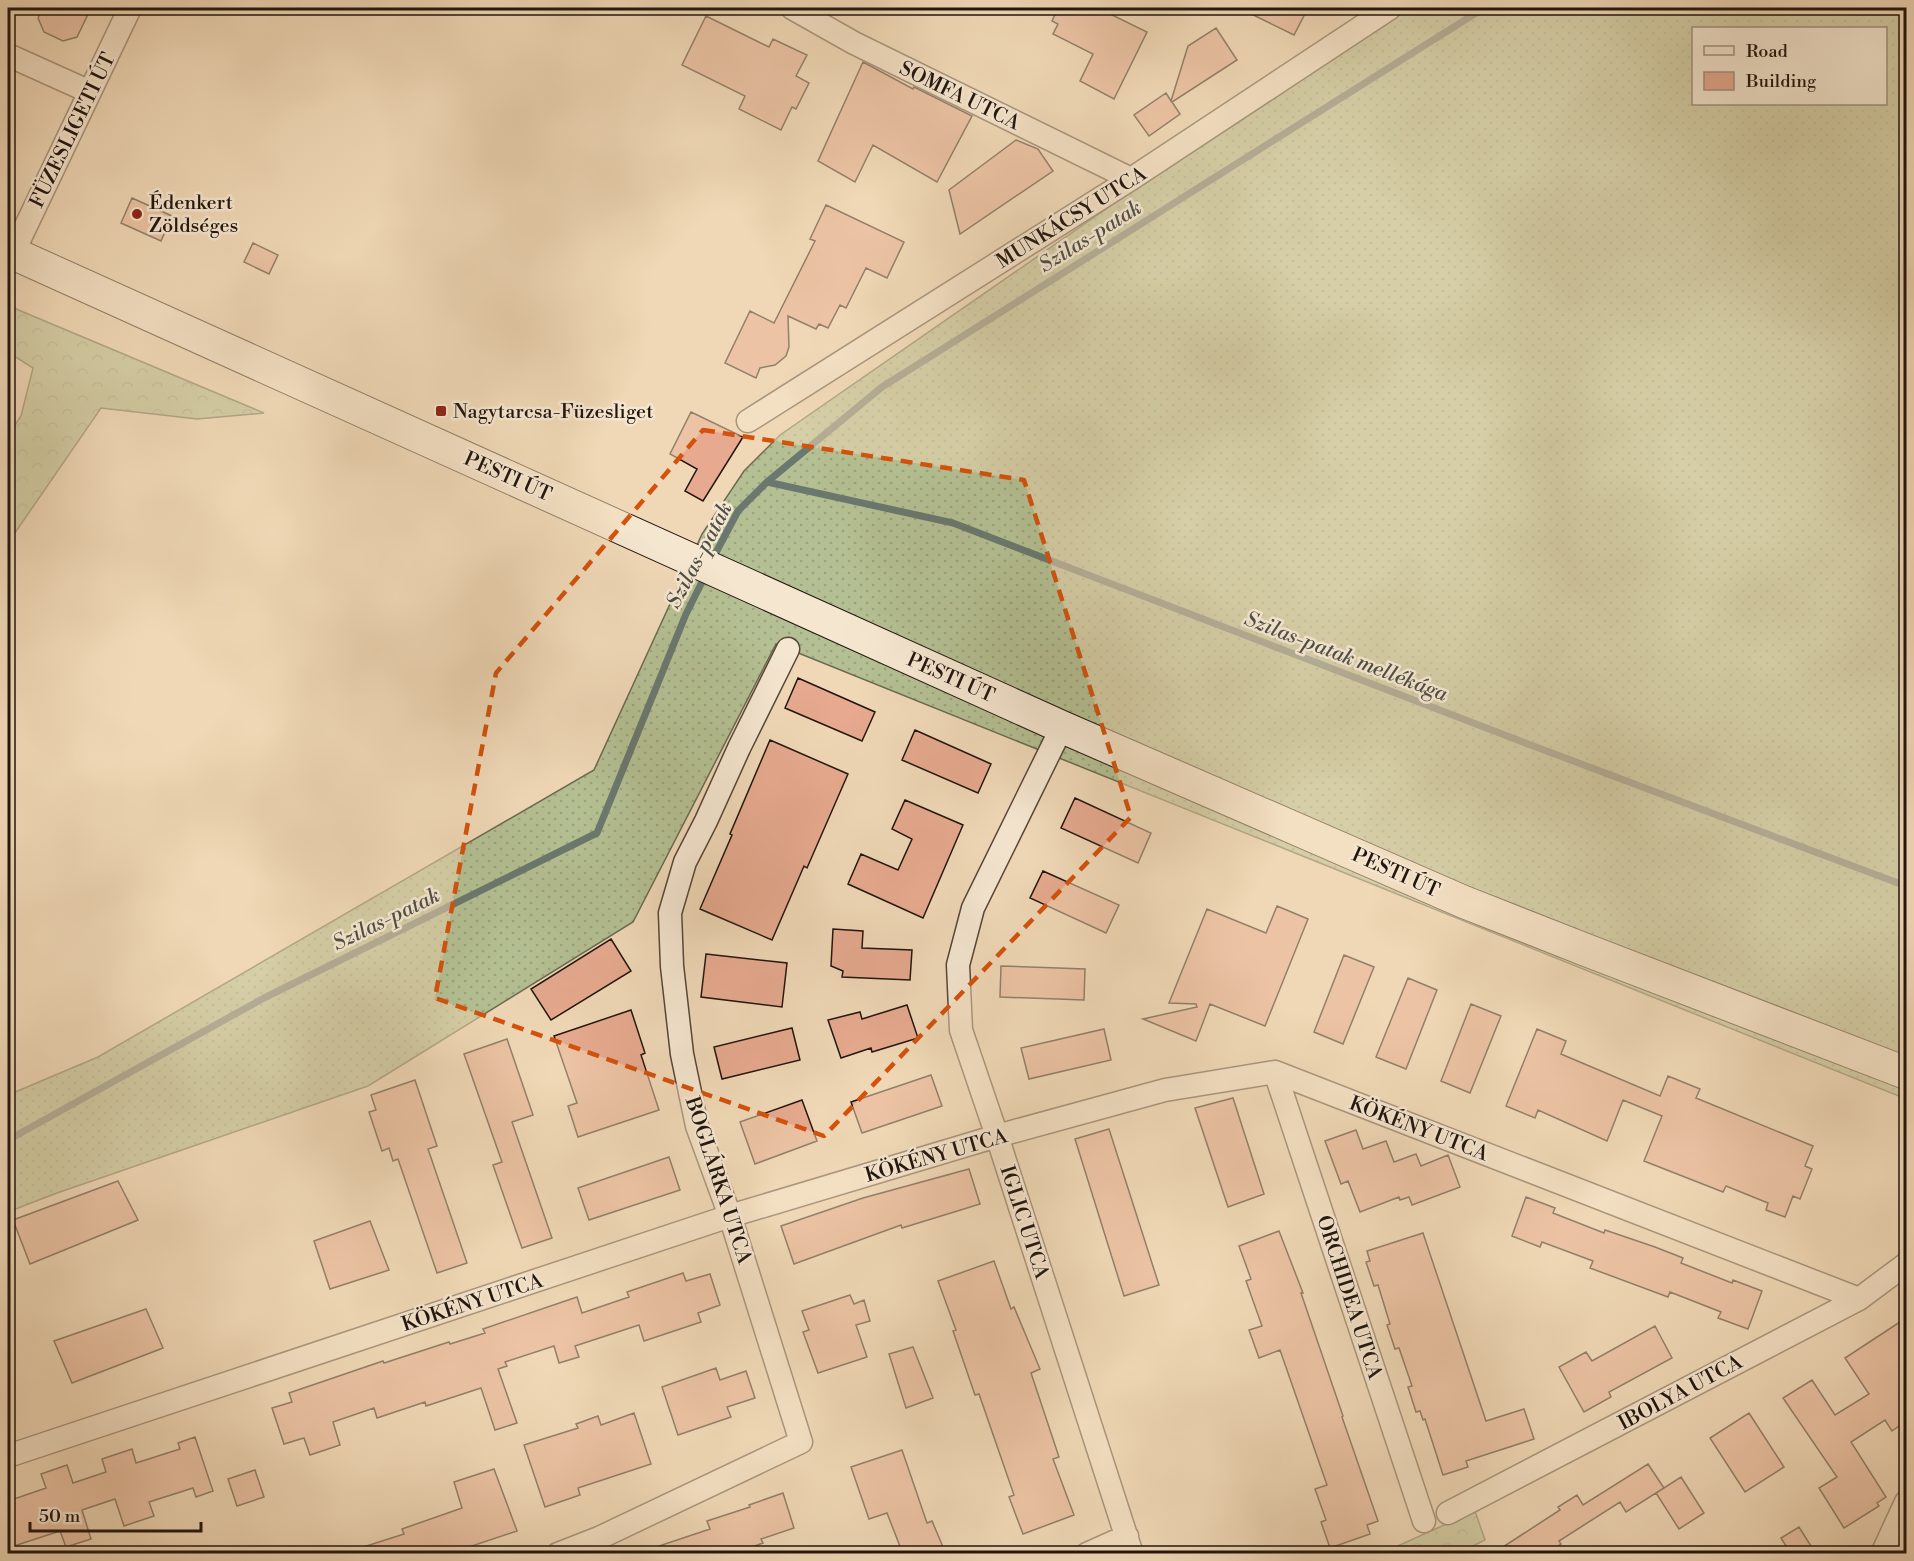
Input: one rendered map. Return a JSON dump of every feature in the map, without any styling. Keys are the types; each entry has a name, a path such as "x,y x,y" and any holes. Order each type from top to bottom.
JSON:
{"main road":[{"name":"PESTI ÚT","path":"10,252 1062,727 1464,902 1906,1073"}],"street":[{"name":"FÜZESLIGETI ÚT","path":"10,252 130,8"},
{"name":"SOMFA UTCA","path":"792,8 854,42 1131,179"},
{"name":"MUNKÁCSY UTCA","path":"748,421 1131,179 1390,8"},
{"path":"8,55 90,92"},
{"name":"BOGLÁRKA UTCA","path":"558,1554 599,1538 801,1442 730,1216 697,1126 682,1054 672,966 670,913 685,862 788,650"},
{"name":"IGLIC UTCA","path":"1062,727 973,908 958,965 961,1030 998,1136 1130,1545"},
{"name":"KÖKÉNY UTCA","path":"8,1456 730,1216 998,1136 1165,1090 1275,1072 1859,1299"},
{"name":"ORCHIDEA UTCA","path":"1275,1072 1424,1521"},
{"name":"IBOLYA UTCA","path":"1448,1513 1859,1299 1906,1264"},
{"path":"1882,1554 1906,1502"},
{"path":"1087,1554 1130,1545"}],"highlighted area":[{"path":"703,430 1024,480 1131,817 824,1136 435,998 496,673"}],"green space":[{"path":"1396,8 1906,8 1906,1099 776,644 633,922 368,1086 8,1212 8,1095 98,1057 594,770 702,534 744,471 780,435"},
{"path":"9,306 264,413 197,419 101,408 8,543 8,436 21,416 33,368 8,352"},
{"path":"1475,1511 1485,1540 1460,1553 1380,1554"},
{"path":"1906,1512 1906,1553 1888,1554"}],"building":[{"path":"43,8 91,8 77,37 63,41 44,32 38,18"},
{"path":"1058,8 1098,8 1147,32 1114,99 1080,81 1093,54 1053,34 1058,24 1052,21"},
{"path":"1239,8 1308,8 1294,35"},
{"path":"706,16 769,47 773,39 807,55 796,76 809,83 796,109 792,107 781,130 739,109 745,96 682,65"},
{"path":"1216,28 1237,60 1172,102 1180,114 1149,136 1134,115 1166,93 1171,101 1188,46"},
{"path":"863,62 913,89 914,87 972,116 937,182 873,145 855,182 818,161"},
{"path":"1016,140 1038,149 1053,171 960,234 949,190"},
{"path":"132,198 172,216 161,241 121,223"},
{"path":"826,205 904,242 887,278 866,268 846,308 840,305 828,328 819,324 816,329 788,316 789,347 786,356 775,365 760,368 756,378 725,363 750,311 774,323 815,241 810,239"},
{"path":"253,243 278,255 269,274 244,262"},
{"path":"691,412 743,437 703,501 685,491 697,469 670,454"},
{"path":"798,678 875,712 862,741 785,708"},
{"path":"915,730 991,764 978,793 902,760"},
{"path":"770,740 848,774 807,868 804,866 772,940 700,909"},
{"path":"1075,798 1151,833 1138,863 1061,828"},
{"path":"905,800 963,825 923,918 848,884 861,854 898,870 912,839 892,829"},
{"path":"1043,871 1119,905 1106,933 1030,898"},
{"path":"1277,906 1308,919 1265,1026 1210,1004 1196,1041 1143,1019 1197,1007 1196,1004 1169,1003 1207,909 1266,933"},
{"path":"833,929 863,931 862,948 912,950 910,980 842,977 843,971 831,966"},
{"path":"611,939 631,971 551,1020 531,989"},
{"path":"706,954 787,963 782,1007 701,997"},
{"path":"1344,955 1374,967 1343,1044 1314,1032"},
{"path":"1001,966 1085,969 1084,1000 1000,997"},
{"path":"1408,978 1437,990 1406,1069 1376,1057"},
{"path":"1471,1004 1501,1016 1470,1093 1441,1081"},
{"path":"907,1005 918,1038 872,1052 871,1048 841,1058 828,1020 860,1012 862,1019"},
{"path":"631,1010 645,1053 641,1055 659,1110 578,1137 568,1106 577,1103 554,1036"},
{"path":"792,1028 800,1060 722,1079 714,1047"},
{"path":"1104,1029 1111,1060 1029,1079 1021,1048"},
{"path":"1537,1029 1566,1041 1561,1054 1660,1096 1668,1076 1700,1089 1696,1098 1813,1146 1805,1166 1812,1169 1800,1199 1793,1196 1785,1217 1766,1210 1768,1203 1726,1186 1723,1192 1644,1161 1662,1116 1623,1100 1607,1141 1538,1110 1535,1118 1506,1106"},
{"path":"507,1039 533,1115 512,1122 552,1238 522,1248 493,1165 502,1162 464,1054"},
{"path":"931,1075 942,1106 862,1133 851,1102"},
{"path":"415,1080 437,1146 428,1149 467,1263 437,1273 398,1159 393,1161 389,1148 382,1151 369,1112 376,1110 371,1095"},
{"path":"1233,1098 1264,1194 1228,1207 1195,1108"},
{"path":"802,1100 817,1141 755,1164 740,1122"},
{"path":"1109,1129 1159,1285 1124,1296 1075,1139"},
{"path":"1356,1130 1363,1149 1386,1141 1394,1162 1416,1154 1421,1166 1448,1155 1460,1187 1412,1205 1409,1197 1400,1200 1399,1197 1360,1212 1348,1181 1341,1184 1325,1141"},
{"path":"669,1157 680,1190 589,1220 578,1188"},
{"path":"969,1169 980,1204 902,1228 901,1225 794,1264 781,1226 863,1198"},
{"path":"118,1181 138,1220 30,1264 13,1220"},
{"path":"1526,1197 1555,1208 1553,1213 1604,1233 1605,1230 1655,1247 1683,1258 1681,1263 1732,1283 1733,1280 1762,1291 1748,1329 1718,1318 1721,1312 1670,1292 1668,1297 1590,1268 1593,1261 1542,1242 1540,1247 1512,1236"},
{"path":"370,1221 389,1270 330,1289 314,1241"},
{"path":"1279,1231 1303,1293 1301,1293 1378,1521 1367,1525 1370,1534 1330,1548 1321,1522 1326,1520 1315,1489 1327,1485 1280,1350 1259,1358 1249,1330 1262,1326 1246,1281 1251,1279 1239,1246"},
{"path":"1423,1233 1486,1421 1524,1409 1534,1439 1466,1461 1468,1467 1443,1475 1425,1419 1423,1420 1420,1411 1416,1412 1408,1387 1412,1386 1399,1348 1395,1349 1378,1285 1374,1286 1366,1262 1370,1261 1367,1251"},
{"path":"994,1261 1011,1309 1014,1307 1040,1369 1031,1373 1059,1457 1053,1459 1074,1515 1023,1534 1009,1497 1014,1495 979,1394 975,1395 953,1331 956,1330 938,1281"},
{"path":"683,1273 686,1281 710,1274 720,1305 698,1313 701,1322 644,1341 639,1325 575,1346 579,1357 559,1363 554,1346 505,1362 507,1366 498,1369 517,1423 495,1430 481,1388 426,1406 425,1402 377,1418 374,1408 333,1422 340,1445 310,1455 304,1438 284,1444 272,1408 292,1402 289,1393 383,1361 384,1363 485,1333 483,1329 577,1297 582,1313 629,1297 627,1292"},
{"path":"850,1295 854,1304 864,1300 870,1321 856,1325 867,1357 818,1373 803,1332 809,1330 802,1311"},
{"path":"146,1309 163,1348 72,1383 54,1341"},
{"path":"1906,1318 1906,1421 1892,1431 1885,1420 1851,1442 1886,1497 1877,1503 1879,1506 1844,1528 1819,1488 1837,1477 1783,1398 1812,1380 1835,1415 1869,1394 1845,1358"},
{"path":"1655,1326 1672,1358 1609,1392 1611,1397 1584,1412 1559,1367 1586,1352 1592,1361"},
{"path":"913,1347 933,1398 906,1408 889,1354"},
{"path":"716,1368 720,1380 746,1371 755,1398 727,1407 731,1417 678,1435 662,1387"},
{"path":"634,1413 651,1464 578,1488 580,1495 545,1507 524,1445 578,1428 576,1424 598,1416 601,1425"},
{"path":"1749,1413 1784,1467 1745,1492 1710,1438"},
{"path":"195,1437 213,1491 196,1497 193,1488 149,1502 154,1516 124,1526 115,1499 82,1510 91,1539 66,1547 60,1531 8,1548 8,1501 46,1488 41,1474 67,1465 73,1483 106,1472 102,1459 132,1449 136,1463 180,1449 178,1443"},
{"path":"902,1450 927,1523 932,1521 946,1554 903,1554 887,1513 869,1519 851,1467"},
{"path":"1648,1464 1664,1488 1626,1512 1620,1502 1559,1541 1561,1544 1546,1554 1492,1554 1560,1510 1558,1507 1577,1495 1583,1505"},
{"path":"494,1469 517,1531 448,1554 355,1554 354,1550 404,1534 402,1529 462,1508 454,1482"},
{"path":"255,1470 264,1497 237,1506 228,1479"},
{"path":"1681,1477 1704,1513 1679,1529 1656,1493"},
{"path":"783,1493 794,1528 761,1539 763,1543 733,1554 647,1554 647,1550 710,1529 707,1521"},
{"path":"1799,1527 1816,1554 1791,1554 1781,1538"}],"waterway":[{"name":"Szilas-patak","path":"712,560 738,511 767,482 882,387 1484,8"},
{"name":"Szilas-patak mellékága","path":"767,482 953,523 1528,744 1906,886"},
{"name":"Szilas-patak","path":"8,1140 264,998 597,833 686,614 705,576"}],"place":[{"name":"Édenkert Zöldséges","path":"137,214"},
{"name":"Nagytarcsa-Füzesliget","path":"441,411"}]}
